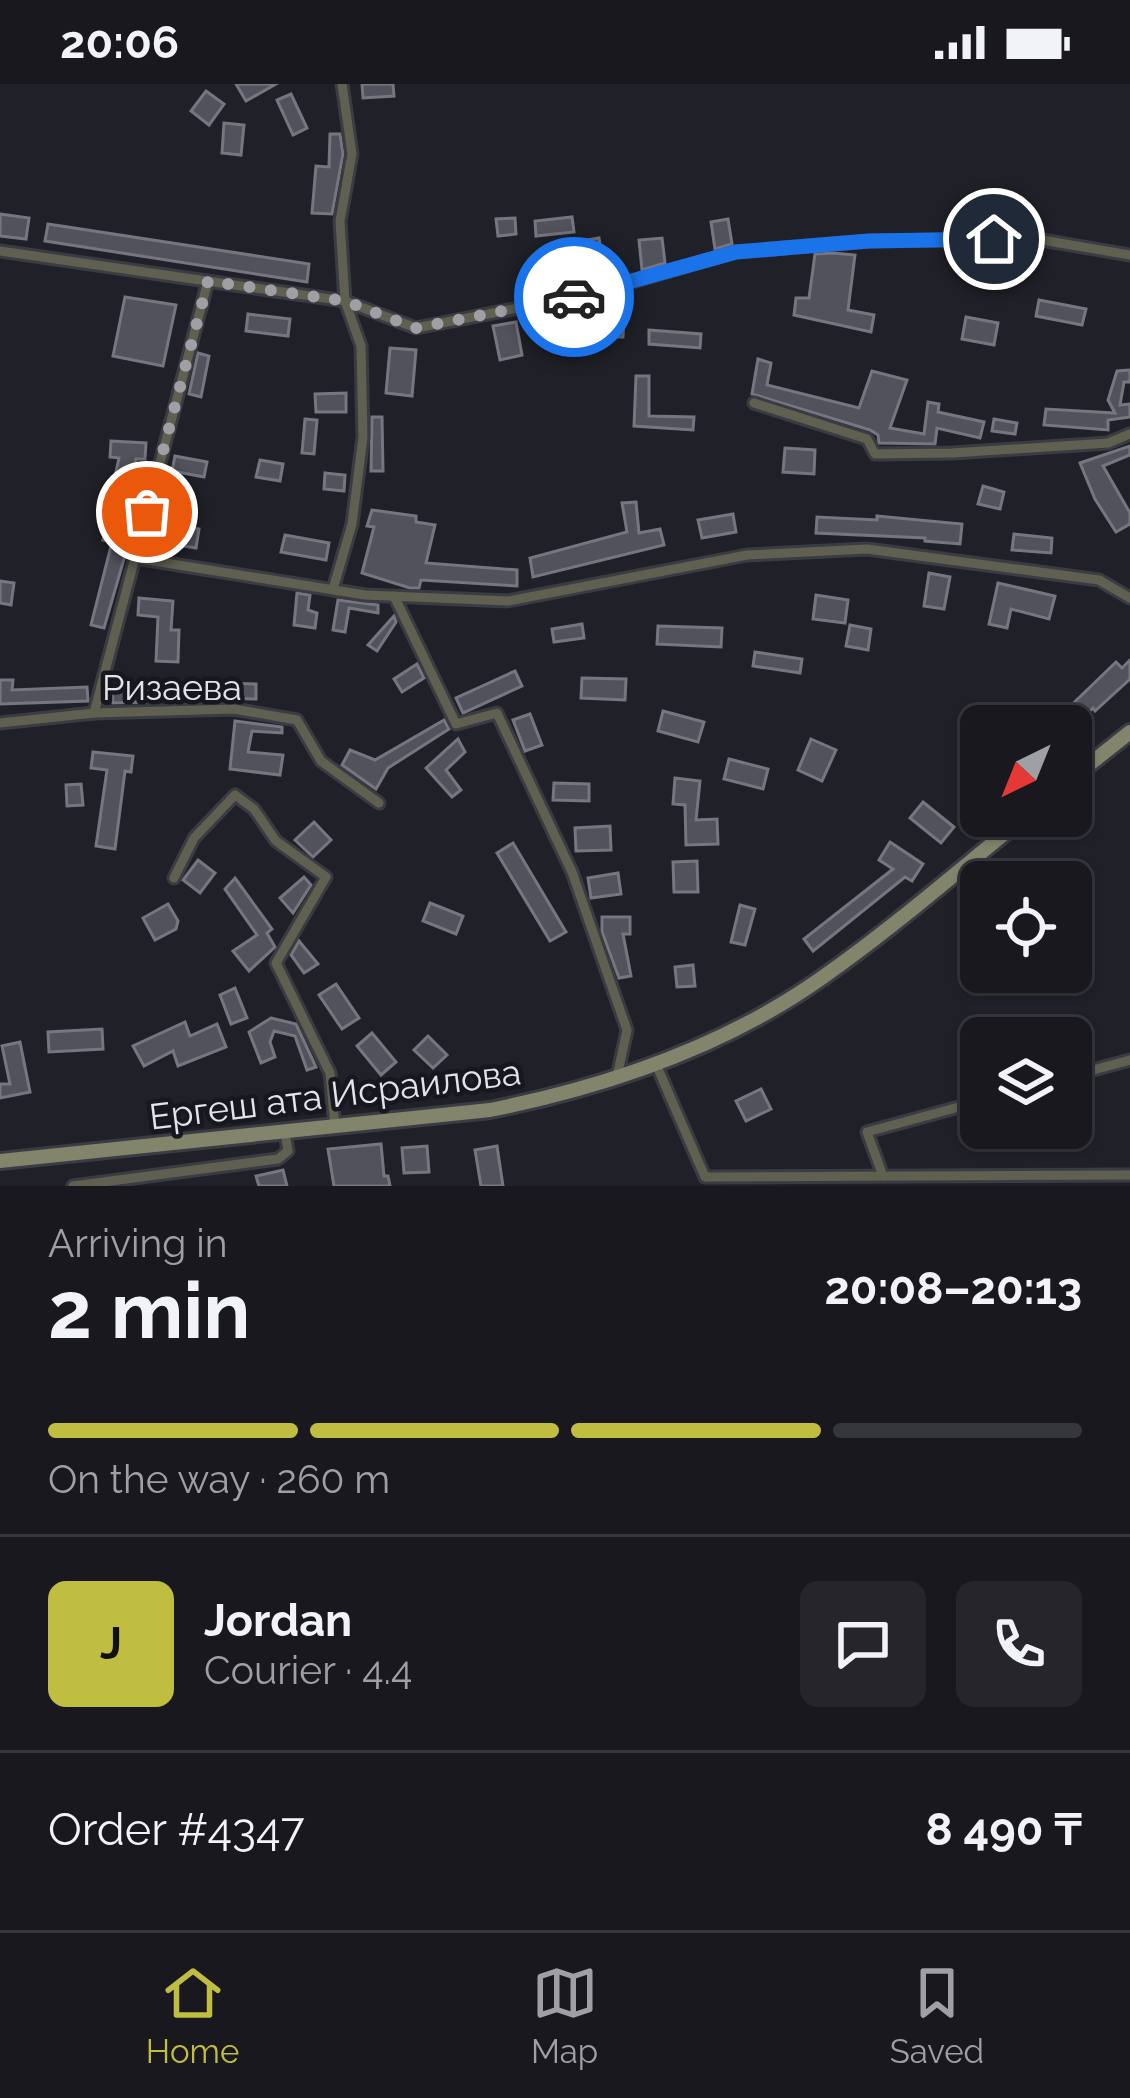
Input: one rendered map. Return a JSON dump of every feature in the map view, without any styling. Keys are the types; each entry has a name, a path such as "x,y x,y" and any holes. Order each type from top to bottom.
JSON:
{"main road":[{"path":"1092,762 1130,732"},
{"name":"Ергеш ата Исраилова","path":"0,1161 490,1110 617,1077 754,1019 822,978 999,837"}],"street":[{"path":"332,590 352,524 363,437 361,346 345,301 340,221 352,154 342,84"},
{"path":"0,251 345,301 416,328 590,294 736,252 869,241 1036,239 1130,255"},
{"path":"94,712 208,281"},
{"path":"754,403 867,439 875,454 952,454 1108,443 1130,434"},
{"path":"135,558 332,590 508,601 747,555 867,549 1099,580 1130,598"},
{"path":"394,596 456,724 497,713 544,809 572,872 627,1030 617,1077"},
{"name":"Ризаева","path":"0,723 94,712 234,709 297,720 321,761 379,803"},
{"path":"174,878 194,838 235,795 254,809 276,841 326,877 275,963 330,1073 335,1126"},
{"path":"1092,1070 1130,1060"},
{"path":"655,1062 705,1177 1130,1175"},
{"path":"883,1176 867,1132 960,1107"},
{"path":"73,1186 278,1159 288,1151 286,1133"}],"building":[{"path":"236,84 276,84 246,101"},
{"path":"362,84 393,84 394,96 363,98"},
{"path":"206,91 224,104 209,125 191,111"},
{"path":"291,94 307,128 293,135 277,100"},
{"path":"224,123 244,125 241,155 222,153"},
{"path":"330,134 340,134 343,154 332,214 312,213 316,166 329,167"},
{"path":"0,214 29,218 26,239 0,236"},
{"path":"572,217 574,232 536,236 535,221"},
{"path":"515,218 516,234 498,236 496,219"},
{"path":"728,219 732,244 715,249 711,222"},
{"path":"48,224 309,264 307,282 45,241"},
{"path":"599,238 603,265 579,269 575,242"},
{"path":"662,238 665,263 642,270 639,240"},
{"path":"815,254 855,255 848,310 874,315 871,332 794,315 796,298 809,298"},
{"path":"125,297 176,305 163,366 113,356"},
{"path":"1039,300 1086,309 1082,325 1036,316"},
{"path":"248,314 290,319 288,336 246,331"},
{"path":"598,317 624,317 623,337 598,337"},
{"path":"966,317 998,323 994,345 962,339"},
{"path":"516,322 522,355 500,360 493,326"},
{"path":"581,323 585,345 553,351 549,329"},
{"path":"649,330 701,334 700,348 649,344"},
{"path":"390,348 416,350 412,396 386,393"},
{"path":"198,353 209,356 201,397 189,394"},
{"path":"758,359 771,363 767,385 859,408 872,371 907,380 890,428 924,434 928,402 939,404 938,412 984,422 980,438 937,428 935,444 879,443 878,435 870,430 752,394"},
{"path":"1130,370 1120,405 1130,404 1130,417 1108,420 1108,430 1044,425 1046,409 1115,413 1108,400 1117,371"},
{"path":"636,376 649,376 649,416 694,417 693,430 634,426"},
{"path":"346,393 346,412 316,412 315,394"},
{"path":"372,417 382,417 383,471 371,471"},
{"path":"305,419 317,420 314,454 302,453"},
{"path":"994,419 1017,423 1015,434 992,431"},
{"path":"111,441 146,443 145,459 136,459 126,506 109,503 119,458 110,457"},
{"path":"1130,446 1130,455 1103,466 1130,513 1130,524 1116,532 1080,463"},
{"path":"785,448 815,450 814,474 783,472"},
{"path":"175,456 207,462 204,477 172,471"},
{"path":"260,460 283,464 280,481 256,477"},
{"path":"325,473 345,475 344,491 324,489"},
{"path":"983,486 1004,492 1000,509 978,504"},
{"path":"636,502 639,533 660,529 664,545 533,577 530,558 627,532 622,503"},
{"path":"372,510 416,516 416,522 435,525 426,563 517,570 517,586 421,580 419,588 410,588 362,573 374,527 367,526"},
{"path":"733,514 736,532 702,538 698,520"},
{"path":"877,516 962,524 960,544 816,533 817,517 877,520"},
{"path":"108,521 133,528 104,628 91,625 112,542 103,540"},
{"path":"161,523 199,529 196,548 158,542"},
{"path":"1014,534 1052,538 1051,553 1012,550"},
{"path":"285,535 329,543 326,560 281,552"},
{"path":"929,573 950,577 944,609 924,606"},
{"path":"0,581 14,583 11,605 0,603"},
{"path":"998,583 1055,596 1049,619 1011,609 1007,628 989,624"},
{"path":"297,593 310,595 308,610 317,613 315,628 294,625"},
{"path":"816,595 848,600 845,623 813,619"},
{"path":"139,598 173,601 171,630 179,630 178,662 156,661 158,617 138,615"},
{"path":"338,600 378,605 378,613 349,608 345,632 333,630"},
{"path":"394,616 396,622 377,651 368,645"},
{"path":"582,624 584,638 554,642 552,629"},
{"path":"850,625 871,629 868,650 846,646"},
{"path":"658,626 722,628 721,647 657,644"},
{"path":"755,652 802,659 800,673 753,666"},
{"path":"1130,660 1130,679 1095,711 1092,705 1071,705 1116,662 1122,668"},
{"path":"417,664 424,678 402,692 394,679"},
{"path":"515,671 522,686 463,713 456,698"},
{"path":"582,678 626,679 625,700 581,698"},
{"path":"0,680 13,680 12,690 87,687 88,701 0,704"},
{"path":"218,683 256,684 256,699 218,698"},
{"path":"149,690 149,702 113,703 112,692"},
{"path":"663,711 704,722 698,742 658,731"},
{"path":"530,714 542,745 525,751 513,720"},
{"path":"444,720 449,729 388,768 376,789 342,765 350,750 375,760"},
{"path":"235,721 282,727 282,733 252,731 248,752 283,755 280,775 230,769"},
{"path":"458,739 465,752 446,770 461,790 452,797 426,768"},
{"path":"811,739 836,750 822,781 798,770"},
{"path":"93,752 133,756 131,772 125,771 115,849 96,846 107,770 91,768"},
{"path":"729,759 768,769 763,789 724,779"},
{"path":"675,778 700,781 696,820 717,819 718,844 686,845 685,805 673,804"},
{"path":"554,783 589,784 589,801 553,800"},
{"path":"81,784 83,805 67,806 66,785"},
{"path":"923,802 954,827 941,843 910,818"},
{"path":"314,822 331,840 313,857 295,840"},
{"path":"610,826 611,850 576,851 575,828"},
{"path":"890,842 923,864 912,881 905,877 813,951 804,939 893,869 879,860"},
{"path":"513,843 566,932 550,941 497,853"},
{"path":"198,860 215,873 200,893 183,880"},
{"path":"697,861 698,892 674,892 673,862"},
{"path":"618,873 621,894 591,898 588,878"},
{"path":"304,877 311,885 293,913 280,898"},
{"path":"235,878 272,929 267,933 275,947 249,971 233,951 257,935 225,889"},
{"path":"430,903 463,916 456,934 423,921"},
{"path":"168,904 178,921 176,929 155,940 143,918"},
{"path":"740,905 755,909 745,945 731,942"},
{"path":"602,917 630,917 630,934 623,934 631,976 619,978 602,932"},
{"path":"299,941 318,964 304,973 291,955"},
{"path":"693,965 695,986 677,987 675,967"},
{"path":"336,984 359,1018 342,1029 319,995"},
{"path":"235,988 247,1018 231,1024 220,995"},
{"path":"271,1018 296,1024 316,1067 307,1070 295,1036 274,1031 270,1042 275,1057 261,1063 249,1032"},
{"path":"185,1022 190,1036 217,1024 226,1047 178,1066 173,1051 144,1066 133,1046"},
{"path":"102,1029 103,1049 49,1052 48,1032"},
{"path":"372,1033 396,1062 381,1075 357,1046"},
{"path":"428,1036 447,1055 433,1068 414,1050"},
{"path":"20,1042 30,1092 0,1098 0,1084 10,1084 2,1046"},
{"path":"761,1089 771,1109 746,1121 736,1101"},
{"path":"381,1144 384,1176 390,1186 334,1186 328,1149"},
{"path":"427,1146 429,1172 404,1173 402,1148"},
{"path":"497,1146 503,1186 481,1186 475,1150"},
{"path":"283,1170 287,1186 259,1186 256,1176"}],"way so far":[{"path":"147,512 208,281 345,301 416,328 574,297"}],"route":[{"path":"574,297 736,252 869,241 994,239"}]}
